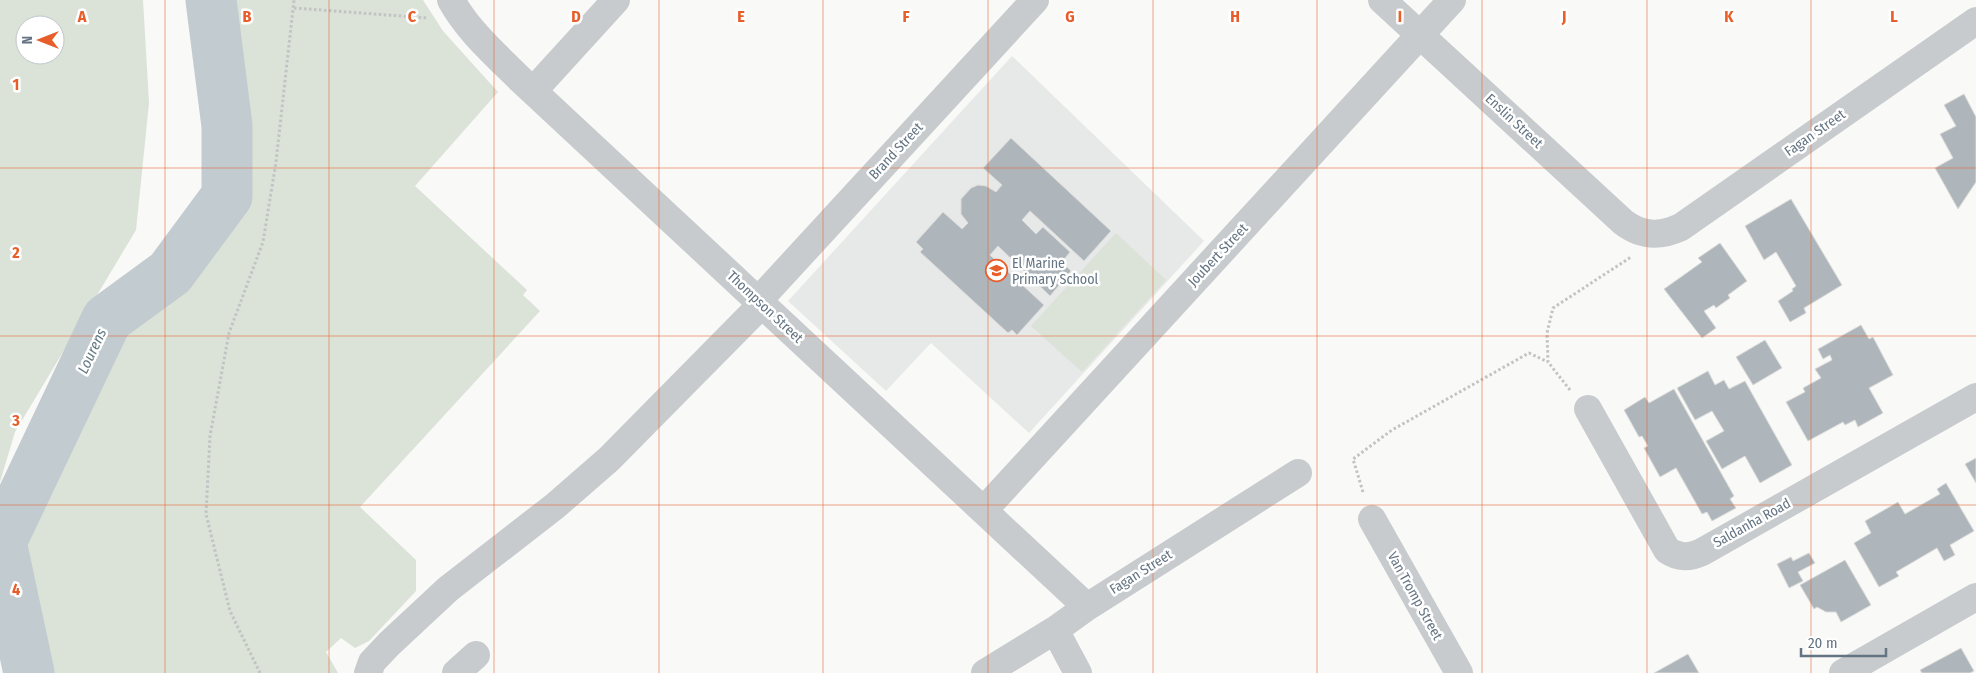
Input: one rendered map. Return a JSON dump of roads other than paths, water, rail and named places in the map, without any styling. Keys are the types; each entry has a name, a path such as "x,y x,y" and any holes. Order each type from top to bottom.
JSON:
{"street":[{"path":"533,90 616,0"},
{"name":"Brand Street","path":"368,673 372,662 383,650 448,589 555,506 610,459 760,303 1035,0"},
{"name":"Enslin Street","path":"1382,0 1623,222 1631,228 1650,234"},
{"name":"Joubert Street","path":"984,510 1452,0"},
{"name":"Thompson Street","path":"454,6 478,38 1087,607"},
{"name":"Fagan Street","path":"1650,234 1661,234 1681,226 1976,21"},
{"name":"Saldanha Road","path":"1588,408 1667,550 1675,555 1684,557 1702,552 1976,396"},
{"name":"Fagan Street","path":"985,673 1298,473"},
{"name":"Van Tromp Street","path":"1372,519 1458,673"},
{"path":"1842,673 1974,604"},
{"path":"1055,630 1078,673"},
{"path":"456,673 476,655"}],"waterway":[{"name":"Lourens","path":"29,673 1,542 107,319 170,273 227,196 227,126 211,0"}],"place":[{"name":"El Marine Primary School","path":"996,271"}]}
